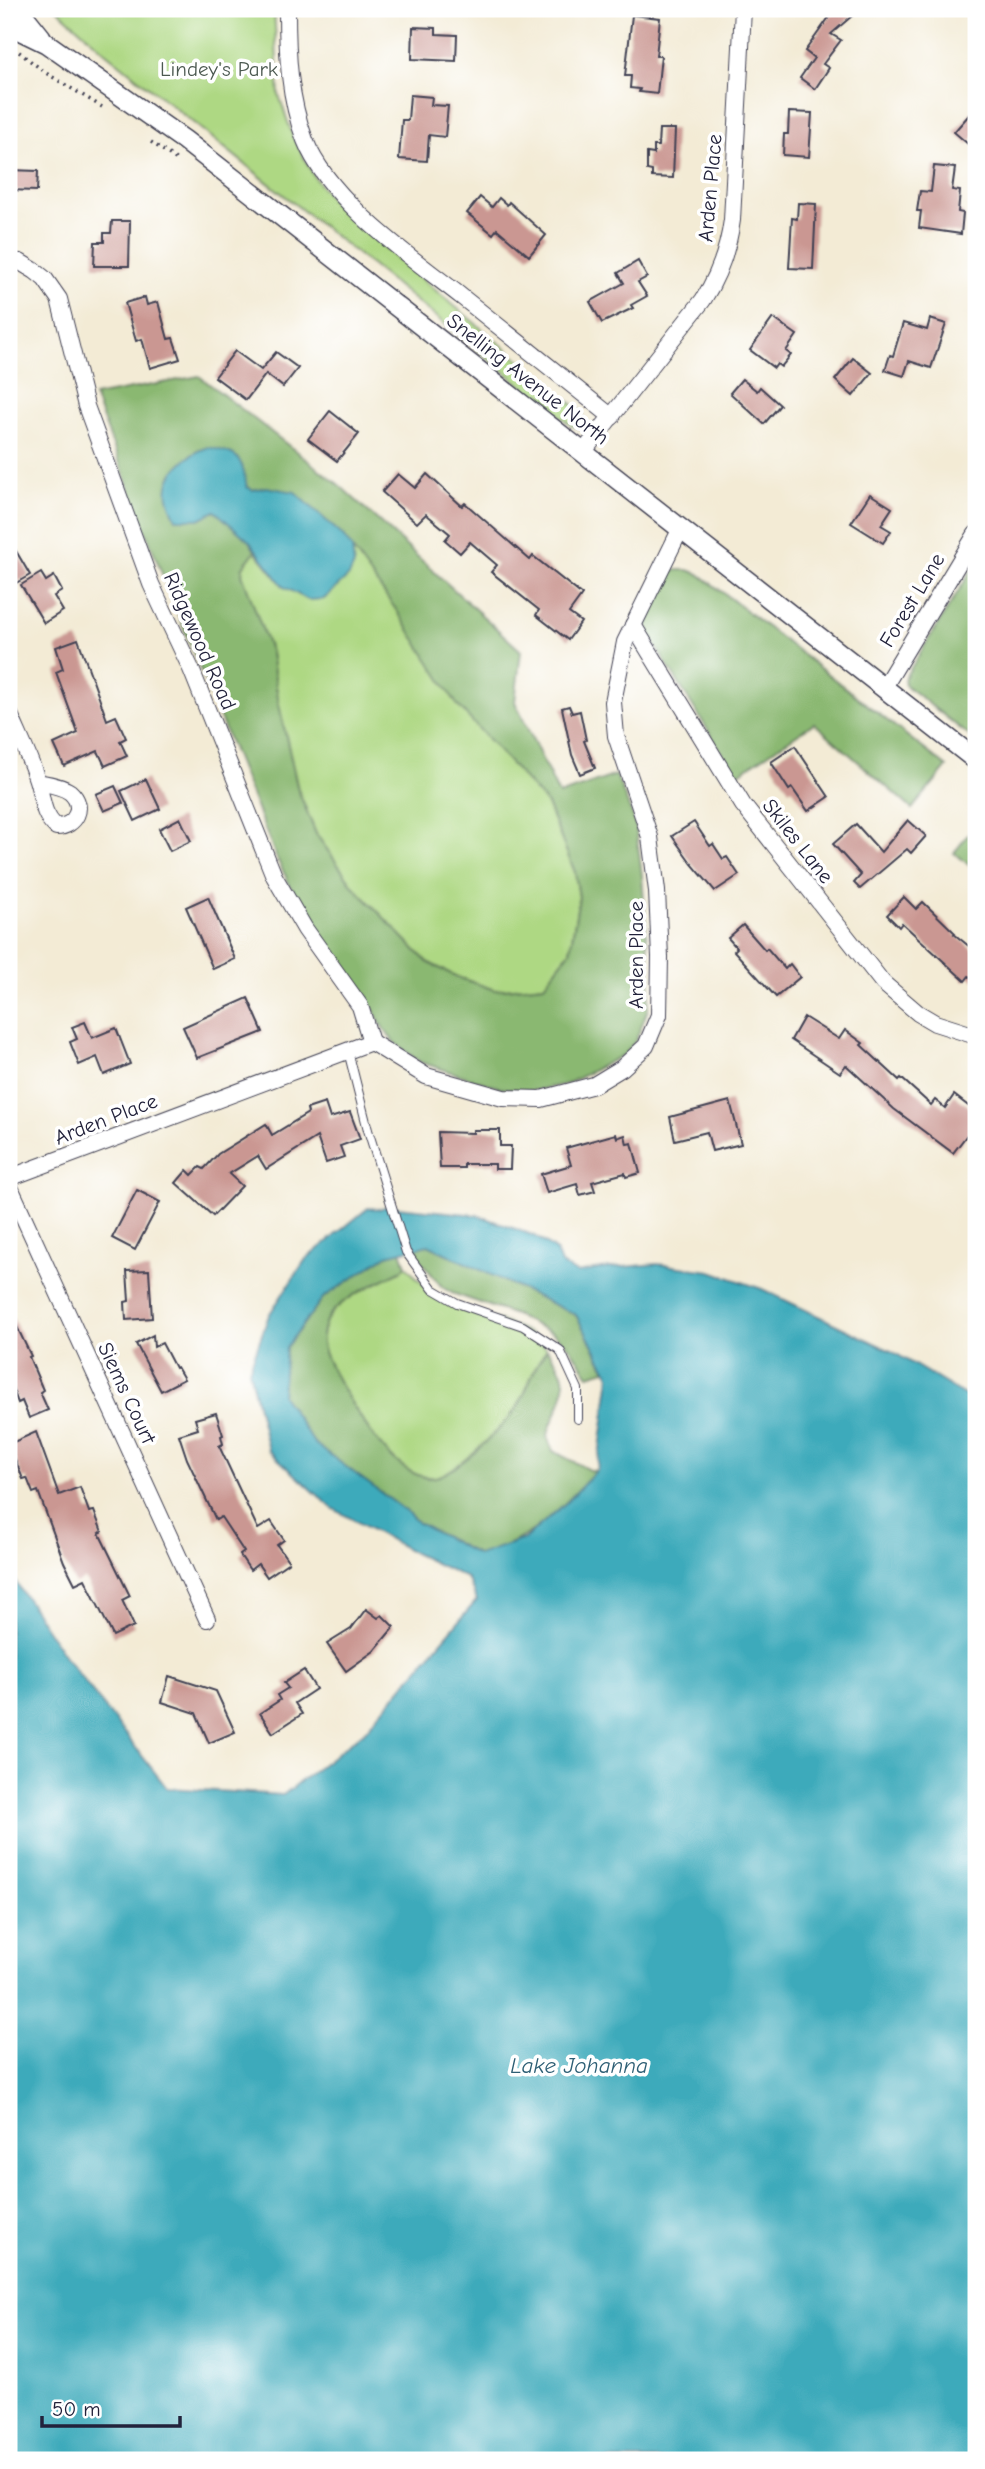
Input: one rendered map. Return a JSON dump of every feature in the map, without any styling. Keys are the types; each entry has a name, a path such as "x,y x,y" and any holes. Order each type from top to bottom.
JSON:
{"street":[{"name":"Snelling Avenue North","path":"21,9 46,43"},
{"name":"Snelling Avenue North","path":"287,9 287,64 295,105 306,142 342,197 612,417"},
{"name":"Arden Place","path":"584,452 703,300 716,280 724,259 732,220 743,9"},
{"name":"Snelling Avenue North","path":"9,25 46,43 184,140 976,760"},
{"name":"Ridgewood Road","path":"9,261 20,262 35,271 45,279 58,299 86,406 151,584 191,669 274,876 305,929 360,1006 371,1042"},
{"name":"Arden Place","path":"9,1178 371,1042 426,1076 503,1098 541,1099 594,1085 622,1068 646,1046 659,1015 657,891 650,837 616,736 613,702 621,655 681,528"},
{"name":"Forest Lane","path":"884,687 976,534"},
{"name":"Skiles Lane","path":"633,625 743,805 883,982 918,1013 935,1023 976,1036"},
{"path":"9,712 38,782"},
{"name":"Siems Court","path":"9,1185 207,1619"}],"lane":[{"path":"348,1051 368,1130 406,1252 433,1289 457,1303 523,1326 560,1350 578,1389 578,1419"}],"green space":[{"name":"Lindey's Park","path":"57,9 274,9 279,95 293,137 315,178 332,201 393,255 582,412 584,421 579,428 572,426 105,52"},
{"path":"199,376 338,484 521,651 515,702 559,795 616,775 635,822 650,978 648,1009 636,1040 625,1054 567,1084 532,1091 501,1088 420,1062 394,1042 383,1028 364,992 326,943 293,891 277,859 167,587 94,396","holes":["199,450 253,490 266,487 342,535 397,611 458,706 547,804 575,872 579,897 570,951 544,985 495,990 457,977 427,962 354,887 316,834 298,790 279,705 271,653 242,574 243,567 255,551 249,541 215,510 199,519 176,519 168,487 174,472"]},
{"path":"352,548 397,611 547,804 575,872 579,897 570,951 544,985 495,990 457,977 427,962 354,887 316,834 298,790 279,705 271,653 242,574 243,567 255,551 284,587 354,565"},
{"path":"976,563 976,741 905,685 904,679"},
{"path":"676,570 699,574 947,767 912,809 814,723 736,775 647,633 656,599 665,581"},
{"path":"976,824 976,869 954,853"},
{"path":"428,1245 576,1315 606,1370 589,1375 569,1347 553,1333 442,1287 411,1249"},
{"path":"401,1251 406,1265 402,1270 341,1304 327,1319 323,1328 322,1345 325,1355 339,1383 378,1442 398,1463 426,1478 439,1476 453,1469 486,1441 515,1410 547,1349 562,1373 564,1383 564,1392 547,1436 553,1451 591,1471 597,1470 544,1522 515,1541 479,1555 418,1523 314,1443 282,1395 286,1347 323,1298 387,1255"},
{"path":"406,1265 427,1288 445,1301 464,1310 516,1326 528,1332 547,1349 535,1368 521,1401 507,1420 459,1464 439,1476 424,1477 390,1456 339,1383 322,1345 324,1325 333,1311 350,1297 402,1270"}],"water":[{"path":"208,447 233,454 237,458 243,468 247,487 253,490 266,487 295,492 342,535 352,548 354,565 349,576 324,599 308,600 284,587 249,541 215,511 199,519 176,519 168,497 169,480 173,472 193,454"},
{"name":"Lake Johanna","path":"387,1206 477,1215 535,1236 556,1251 561,1264 577,1273 657,1264 711,1271 762,1289 893,1352 976,1402 976,2460 9,2460 9,1572 64,1655 167,1788 283,1795 364,1732 477,1600 467,1578 416,1554 332,1508 268,1450 249,1370 269,1315 306,1259 368,1208 379,1209","holes":["428,1245 576,1315 610,1376 597,1470 568,1501 524,1539 478,1555 418,1523 314,1443 282,1395 286,1347 323,1298 387,1255"]}],"building":[{"path":"835,9 860,9 831,34 841,40 823,64 829,68 815,89 800,78 814,58 805,51"},
{"path":"632,15 660,18 656,56 661,56 657,94 630,88 631,76 625,76"},
{"path":"413,27 436,28 436,34 457,35 456,61 412,59"},
{"path":"410,95 432,97 431,105 448,106 445,137 429,135 427,161 399,159 402,120 408,120"},
{"path":"976,107 976,135 968,144 954,132"},
{"path":"789,112 812,113 809,157 783,155"},
{"path":"659,129 675,129 673,178 652,177 652,171 647,170 647,153 654,154 654,146 658,146"},
{"path":"934,166 955,168 952,190 960,191 958,212 963,213 961,234 919,228 921,211 917,211 920,191 931,192"},
{"path":"9,170 38,171 37,191 9,190"},
{"path":"480,197 492,207 499,198 507,205 509,202 546,235 529,256 497,229 493,234 467,213"},
{"path":"798,203 816,204 813,269 789,268 792,218 797,219"},
{"path":"112,221 130,221 129,266 94,266 95,242 104,242 104,233 111,233"},
{"path":"638,261 647,277 638,282 647,296 631,305 633,308 602,323 590,302 624,283 618,273"},
{"path":"145,297 147,305 158,302 168,339 173,338 180,359 150,368 142,339 136,341 125,303"},
{"path":"773,318 797,335 786,351 791,355 781,367 777,364 774,368 750,350"},
{"path":"930,319 946,324 931,368 909,361 904,376 885,370 890,355 893,356 903,323 927,330"},
{"path":"235,351 261,370 276,352 298,368 283,387 266,374 246,400 215,377"},
{"path":"853,358 872,373 853,396 835,380"},
{"path":"742,379 757,391 760,387 780,405 764,424 730,393"},
{"path":"330,411 359,434 337,461 308,439"},
{"path":"398,474 415,488 427,474 462,506 465,503 530,560 533,556 582,595 569,613 581,622 568,640 536,615 539,610 491,572 497,565 470,542 460,553 445,540 450,534 426,514 417,523 382,492"},
{"path":"870,494 892,508 881,525 891,531 883,543 851,523"},
{"path":"9,539 30,575 9,587"},
{"path":"41,573 46,581 54,576 62,591 54,596 63,611 44,623 21,585"},
{"path":"78,639 107,720 116,716 126,738 120,741 127,756 105,766 98,751 64,766 54,744 78,733 56,672 63,669 56,647"},
{"path":"569,706 572,713 580,711 586,740 584,741 595,768 580,774 572,755 562,708"},
{"path":"795,746 829,797 808,811 792,788 789,790 771,762"},
{"path":"146,779 160,809 135,821 121,791"},
{"path":"115,786 123,803 104,811 96,794"},
{"path":"180,818 191,841 170,851 159,829"},
{"path":"908,820 926,836 911,853 907,849 860,889 854,883 861,875 833,844 856,824 881,852"},
{"path":"694,822 710,846 713,844 723,859 727,857 739,875 715,891 672,836"},
{"path":"208,897 235,959 213,969 186,907"},
{"path":"904,897 916,909 923,902 976,952 976,981 969,976 965,981 902,923 899,927 887,915"},
{"path":"743,925 785,969 790,964 800,977 776,997 734,951 737,948 728,938"},
{"path":"248,998 263,1032 197,1058 183,1027"},
{"path":"804,1017 839,1039 845,1030 863,1043 861,1045 899,1080 901,1078 931,1105 935,1100 945,1108 954,1095 976,1112 976,1123 953,1153 894,1109 846,1065 840,1073 791,1040"},
{"path":"85,1022 92,1038 116,1028 130,1064 104,1075 97,1057 79,1065 70,1042 77,1039 72,1027"},
{"path":"730,1101 741,1144 712,1151 707,1132 675,1140 670,1117"},
{"path":"325,1103 330,1118 350,1112 360,1139 340,1146 344,1157 326,1163 317,1137 266,1169 258,1156 229,1174 242,1186 213,1216 176,1183 187,1170 192,1175 200,1167 204,1169 218,1154 266,1124 272,1135 308,1113 307,1109"},
{"path":"473,1130 500,1130 500,1146 511,1146 510,1169 495,1169 495,1164 464,1164 464,1168 440,1168 438,1132 473,1133"},
{"path":"616,1134 617,1138 625,1135 627,1144 632,1143 640,1173 626,1177 625,1173 592,1182 595,1191 580,1195 577,1184 547,1193 541,1174 571,1165 566,1148"},
{"path":"137,1190 160,1202 135,1250 112,1238"},
{"path":"149,1270 152,1318 126,1320 125,1302 129,1301 127,1271"},
{"path":"9,1310 31,1356 29,1357 43,1390 40,1392 48,1410 29,1418 22,1401 18,1403 9,1379"},
{"path":"153,1335 154,1347 162,1343 184,1379 161,1391 136,1344"},
{"path":"216,1413 223,1435 223,1444 219,1446 258,1529 271,1521 284,1540 277,1545 289,1562 267,1577 258,1564 250,1570 240,1555 244,1552 221,1517 216,1520 187,1459 179,1435 198,1429 195,1419"},
{"path":"36,1432 59,1495 80,1487 89,1512 94,1511 102,1532 99,1533 130,1596 122,1600 134,1626 113,1636 85,1579 75,1584 38,1491 33,1493 27,1478 23,1479 9,1444"},
{"path":"366,1609 378,1618 382,1615 394,1627 374,1651 346,1671 327,1644 351,1629"},
{"path":"304,1670 316,1689 295,1703 302,1714 273,1733 260,1713 280,1700 277,1695 288,1688 284,1683"},
{"path":"169,1676 216,1691 235,1732 209,1743 196,1713 162,1702"}]}
